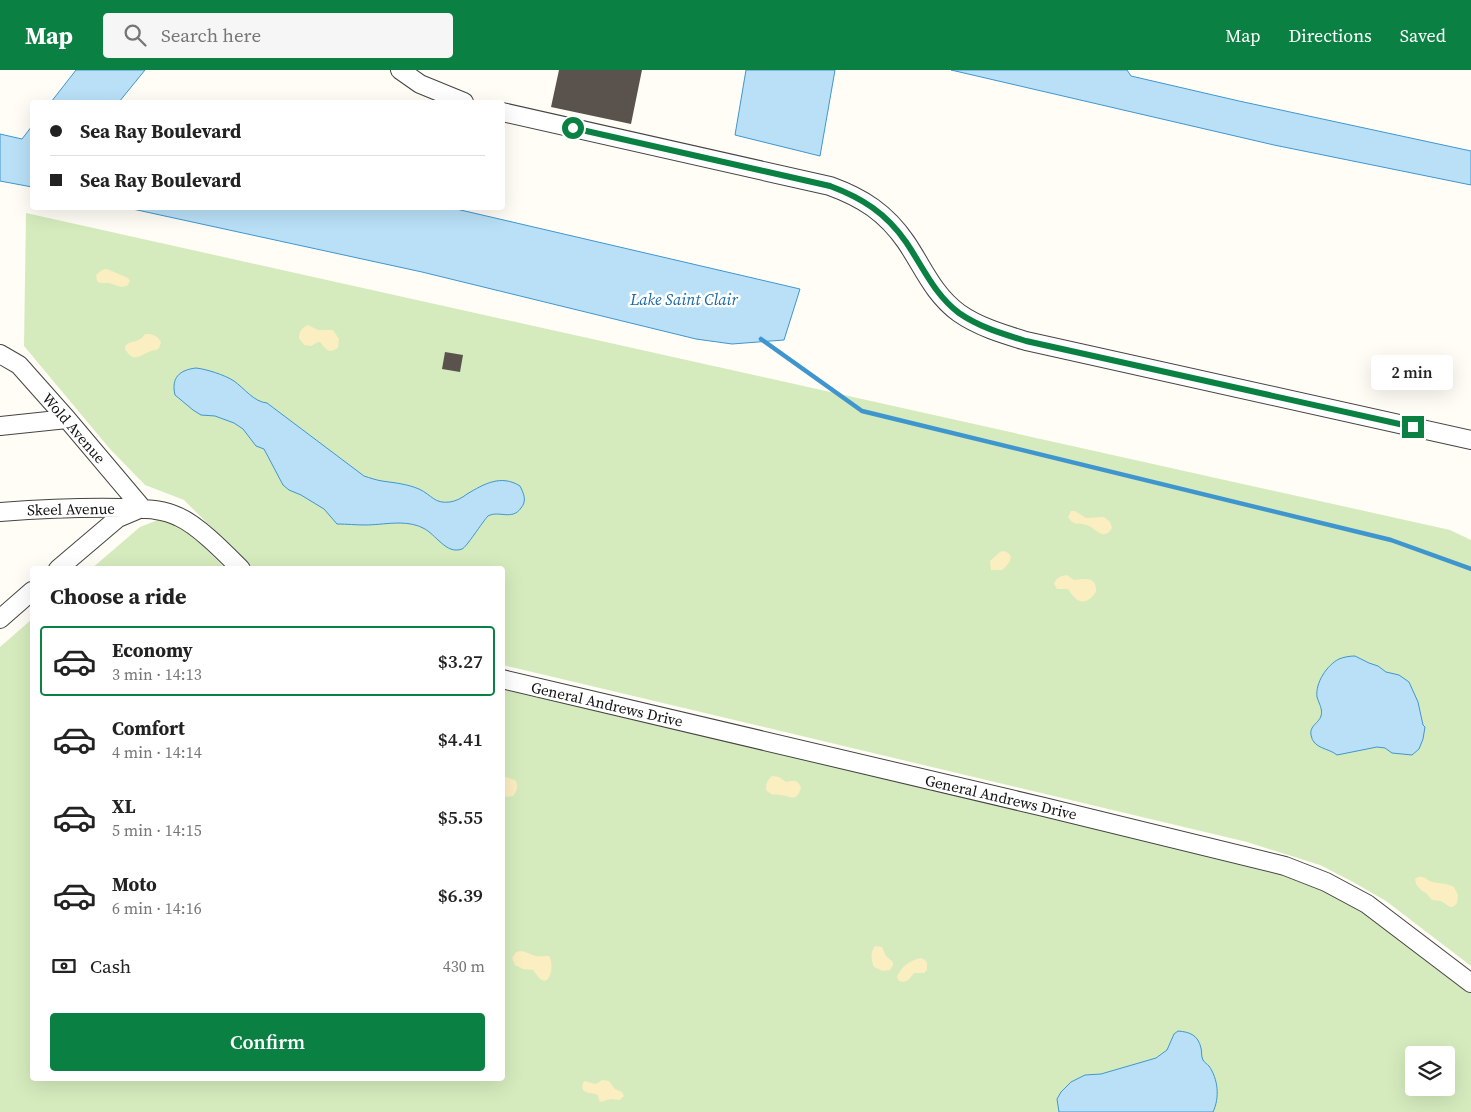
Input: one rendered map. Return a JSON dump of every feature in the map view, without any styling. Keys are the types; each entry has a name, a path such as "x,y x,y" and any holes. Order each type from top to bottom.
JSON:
{"street":[{"path":"400,70 420,84 459,100"},
{"path":"505,113 830,186 852,194 873,207 893,225 929,281 947,302 982,326 1003,334 1026,341 1471,440"},
{"name":"Wold Avenue","path":"0,354 19,365 143,509"},
{"path":"0,426 66,419"},
{"name":"Skeel Avenue","path":"0,512 85,507 143,509"},
{"path":"62,566 118,518 132,511 143,509 162,510 188,521 238,566"},
{"path":"0,619 30,593"},
{"name":"General Andrews Drive","path":"505,680 1285,866 1326,882 1367,904 1471,983"}],"green space":[{"path":"26,213 1450,530 1471,540 1471,966 1386,901 1353,882 1320,865 1247,842 505,665 505,566 251,566 184,500 145,485 110,449 24,346"},
{"path":"163,518 180,526 194,537 223,566 94,566 140,527"},
{"path":"30,621 30,1081 505,1081 505,687 1255,865 1310,883 1353,905 1394,932 1471,992 1471,1112 0,1112 0,647"}],"sand":[{"path":"107,269 128,278 130,281 127,286 121,287 97,281 96,275 102,270"},
{"path":"308,325 318,330 333,330 339,339 338,348 330,351 320,342 311,346 304,345 299,338 300,333"},
{"path":"145,334 158,338 161,342 159,348 137,357 128,354 125,346 140,339"},
{"path":"1071,511 1075,511 1086,518 1104,517 1110,522 1112,528 1106,534 1103,534 1089,526 1075,523 1068,517"},
{"path":"1003,551 1007,552 1011,557 1009,563 1002,570 991,570 990,561"},
{"path":"1067,575 1074,580 1086,579 1092,581 1095,583 1096,592 1088,600 1081,601 1068,589 1057,589 1054,584 1056,580"},
{"path":"772,776 779,777 786,782 797,782 801,788 797,796 792,798 771,794 766,790 768,781"},
{"path":"505,777 515,780 517,784 516,793 513,796 505,796"},
{"path":"1418,877 1454,887 1458,895 1457,903 1450,907 1441,901 1432,900 1416,884 1415,879"},
{"path":"875,946 882,947 886,956 893,962 890,970 883,971 874,967 871,956"},
{"path":"521,951 538,956 549,956 552,968 548,979 545,981 540,979 533,970 523,969 515,965 512,958 516,952"},
{"path":"921,958 927,963 927,970 924,973 914,973 906,981 899,981 897,977 903,967 913,960"},
{"path":"602,1080 609,1081 624,1096 620,1100 610,1099 601,1102 598,1095 585,1092 582,1088 584,1081 596,1084"}],"water":[{"path":"76,70 145,70 121,100 53,100"},
{"path":"746,70 835,70 820,156 735,135"},
{"path":"951,70 1127,70 1131,76 1471,151 1471,185 1274,145"},
{"path":"30,129 30,187 0,181 0,134 22,139"},
{"name":"Lake Saint Clair","path":"137,210 461,210 800,289 784,340 732,344 696,339 422,272"},
{"path":"196,368 234,381 253,397 267,403 364,476 415,487 440,502 452,502 473,490 493,482 513,482 520,486 523,492 524,503 514,514 492,514 488,516 464,548 456,550 446,547 428,531 416,525 394,523 337,524 324,509 283,485 264,449 256,446 243,429 234,423 215,416 201,415 175,395 174,384 178,376 185,371"},
{"path":"1355,656 1378,666 1386,672 1399,675 1409,682 1418,702 1425,727 1419,749 1412,755 1392,753 1385,748 1377,747 1337,755 1318,746 1312,740 1311,729 1320,718 1321,713 1317,697 1320,680 1326,670 1339,659"},
{"path":"1178,1031 1190,1033 1196,1037 1200,1044 1203,1060 1212,1071 1217,1088 1217,1100 1213,1112 1059,1112 1057,1099 1071,1082 1085,1075 1101,1074 1156,1058 1167,1050 1174,1034"}],"building":[{"path":"559,70 642,70 631,124 551,107"},
{"path":"445,352 463,355 460,372 442,369"}],"waterway":[{"path":"761,339 862,411 1391,540 1471,569"}],"route":[{"path":"573,128 830,186 852,194 873,207 893,225 929,281 941,296 959,312 982,326 1003,334 1026,341 1413,427"}]}
